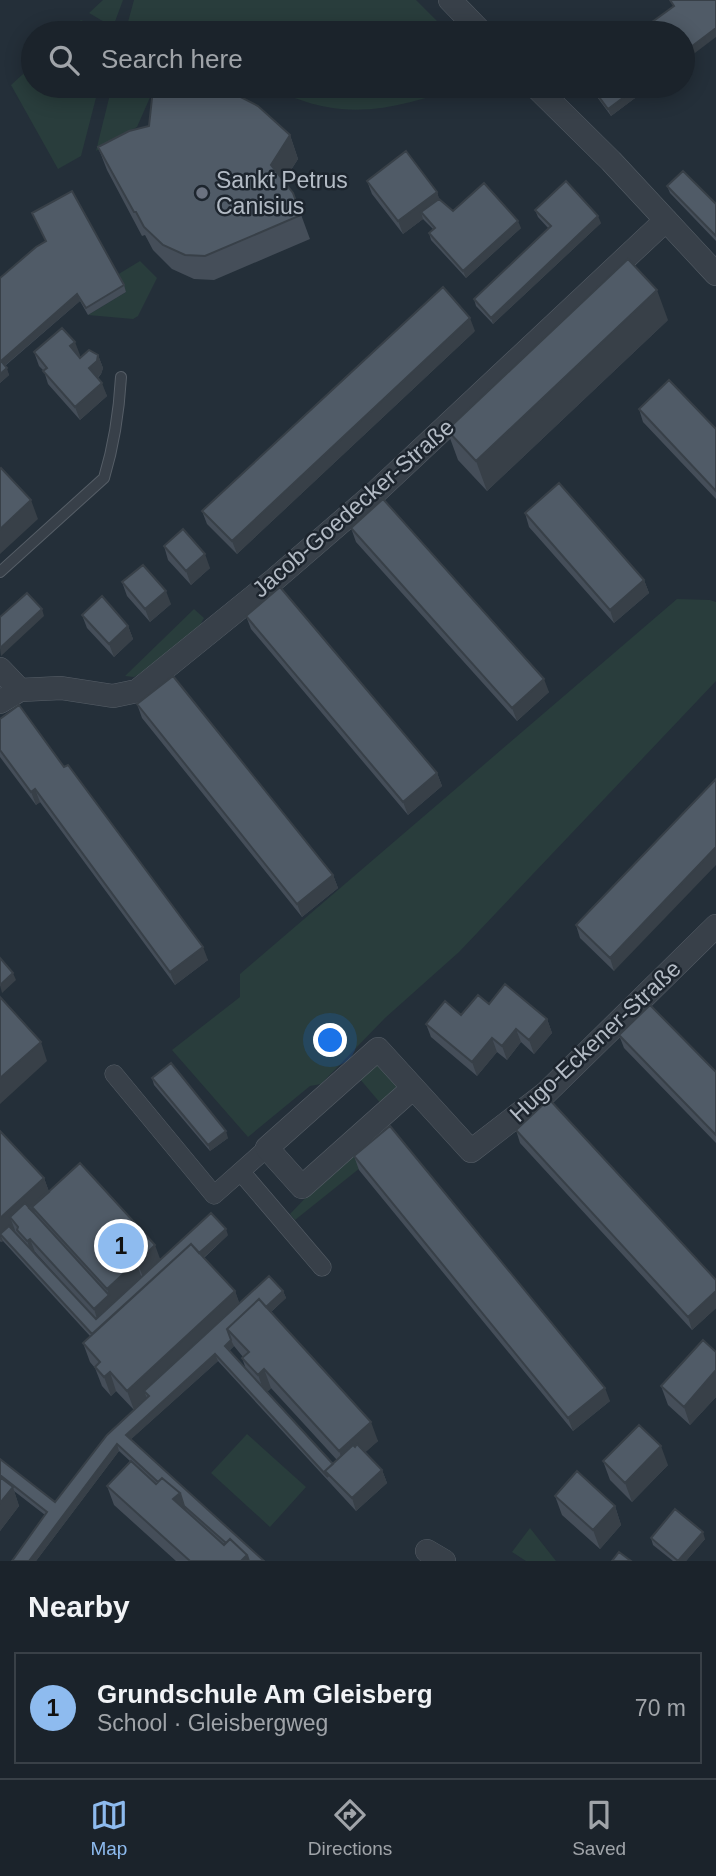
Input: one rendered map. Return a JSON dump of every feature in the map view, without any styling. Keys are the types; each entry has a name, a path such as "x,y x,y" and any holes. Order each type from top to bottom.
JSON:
{"street":[{"path":"450,0 470,21"},
{"path":"547,98 716,274"},
{"name":"Jacob-Goedecker-Straße","path":"0,702 20,690 61,688 113,696 137,691 274,580 377,491 666,220"},
{"path":"0,669 20,690"},
{"name":"Hugo-Eckener-Straße","path":"114,1074 214,1195 378,1049 471,1151 546,1093 716,926"},
{"path":"267,1148 302,1187 413,1088"},
{"path":"241,1172 322,1267"}],"lane":[{"path":"0,572 104,478 119,408 121,377"}],"green space":[{"path":"103,0 123,0 115,21 103,21 89,13"},
{"path":"134,0 416,0 437,21 128,21"},
{"path":"21,76 21,98 96,98 81,156 58,169 11,85"},
{"path":"109,98 150,98 137,127 96,151"},
{"path":"295,98 425,98 396,106 361,110"},
{"path":"140,261 157,278 138,316 133,319 88,315 126,292 117,275"},
{"path":"677,599 716,602 716,681 459,952 385,1018 321,1084 310,1086 248,1137 172,1050 240,997 240,974"},
{"path":"194,609 204,618 199,627 145,671 134,677 125,676"},
{"path":"378,1061 400,1083 382,1105 359,1078"},
{"path":"368,1133 381,1133 395,1140 295,1220 290,1214"},
{"path":"247,1434 306,1487 270,1527 211,1473"},
{"path":"530,1528 556,1561 526,1561 512,1552"}],"building":[{"path":"670,0 716,0 716,28 695,44 695,21 653,21 674,6"},
{"name":"Sankt Petrus Canisius","path":"152,98 242,98 258,106 290,135 271,165 293,193 301,215 205,256 185,255 163,245 144,227 134,212 98,147 129,131 149,126"},
{"path":"600,98 623,98 608,109"},
{"path":"406,151 437,192 398,221 367,181"},
{"path":"683,171 716,204 716,236 667,186"},
{"path":"566,181 598,216 491,318 474,299 551,226 535,210"},
{"path":"484,183 518,221 463,271 429,233 435,228 421,212 439,199 453,211"},
{"path":"72,191 124,285 86,308 77,294 1,361 7,368 0,374 0,278 46,241 32,213"},
{"path":"628,259 657,290 476,461 447,430"},
{"path":"443,287 470,318 232,541 202,511"},
{"path":"62,328 75,342 70,346 80,358 89,350 98,355 97,361 89,368 102,383 75,407 43,371 47,368 34,352"},
{"path":"669,380 716,429 716,491 639,409"},
{"path":"0,469 31,500 0,529"},
{"path":"559,483 644,580 610,610 525,513"},
{"path":"383,499 544,679 512,708 351,528"},
{"path":"183,529 205,554 186,571 164,546"},
{"path":"143,565 166,591 145,609 122,582"},
{"path":"280,587 437,773 403,802 246,616"},
{"path":"27,593 42,609 0,648 0,617"},
{"path":"102,596 128,626 109,644 82,615"},
{"path":"173,676 333,875 297,904 137,704"},
{"path":"19,705 64,767 68,765 203,947 170,972 35,789 31,792 0,750 0,719"},
{"path":"716,779 716,847 610,958 576,925"},
{"path":"0,958 13,973 0,985"},
{"path":"505,984 547,1019 529,1040 516,1029 502,1046 492,1038 472,1062 426,1024 445,1001 461,1015 478,995 489,1004"},
{"path":"0,997 41,1042 0,1078"},
{"path":"650,1005 716,1072 716,1135 619,1035"},
{"path":"171,1063 226,1131 208,1145 152,1078"},
{"path":"549,1099 716,1280 716,1291 688,1317 516,1130"},
{"path":"390,1126 605,1388 568,1418 354,1156"},
{"path":"0,1131 44,1178 0,1218"},
{"path":"80,1163 155,1245 146,1257 138,1264 136,1262 107,1289 32,1207"},
{"path":"48,1191 32,1207 34,1213 29,1208"},
{"path":"25,1203 109,1295 94,1309 30,1239 27,1241 17,1230 18,1227 10,1217"},
{"path":"211,1213 226,1229 199,1253 191,1244 92,1334 0,1234 9,1226 96,1319"},
{"path":"191,1244 235,1291 127,1391 110,1372 104,1377 95,1367 100,1362 83,1343"},
{"path":"269,1276 283,1291 266,1307 259,1299 227,1329 231,1340 225,1346 333,1464 325,1471 328,1477 215,1354 126,1435 264,1561 249,1561 247,1555 230,1539 226,1543 184,1506 180,1493 162,1478 158,1482 117,1444 29,1561 12,1561 47,1512 0,1475 0,1459 55,1502 107,1435 149,1396 144,1391"},
{"path":"259,1299 371,1422 339,1451 264,1369 258,1375 242,1358 249,1352 227,1329"},
{"path":"703,1340 716,1352 716,1370 684,1407 661,1386"},
{"path":"639,1425 661,1446 625,1483 603,1461"},
{"path":"357,1444 382,1470 352,1498 325,1471"},
{"path":"131,1461 156,1484 162,1478 180,1493 173,1499 224,1545 230,1539 247,1555 241,1561 190,1561 107,1486"},
{"path":"577,1471 615,1506 593,1530 555,1496"},
{"path":"0,1477 13,1487 0,1503"},
{"path":"675,1509 703,1532 678,1561 651,1538"},
{"path":"619,1552 631,1561 612,1561"}],"place":[{"name":"Sankt Petrus Canisius","path":"202,193"},
{"name":"Grundschule Am Gleisberg","path":"121,1246"}]}
